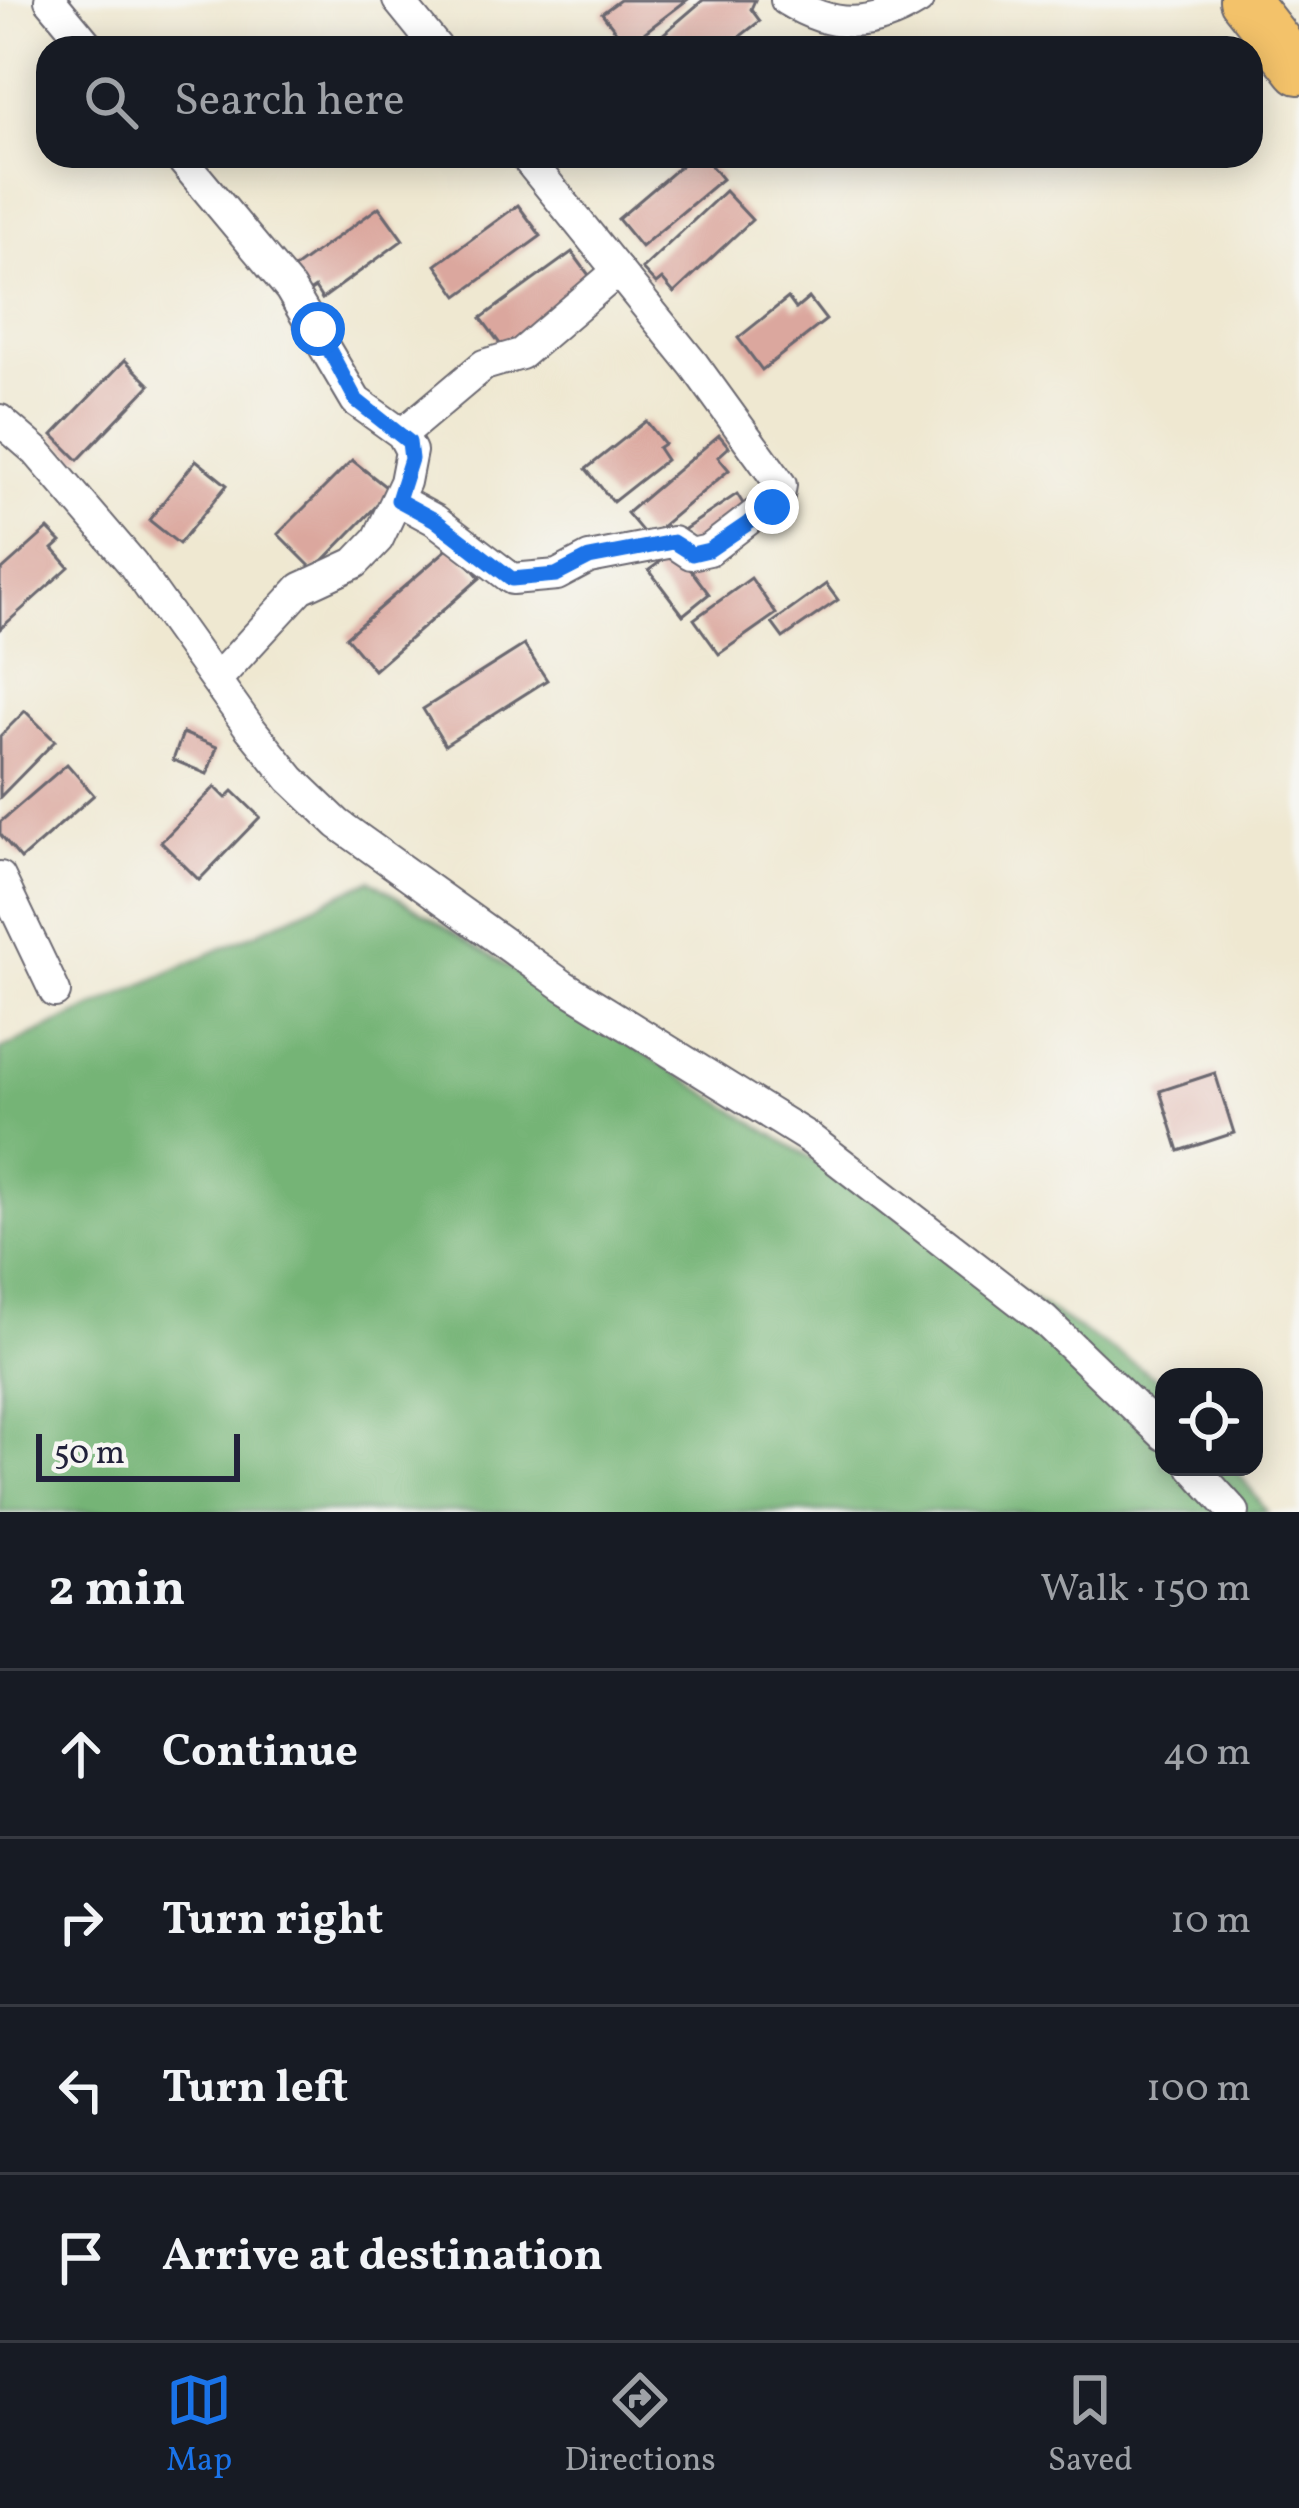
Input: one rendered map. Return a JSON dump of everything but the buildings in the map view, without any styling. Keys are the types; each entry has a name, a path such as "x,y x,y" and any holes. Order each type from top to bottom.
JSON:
{"highway":[{"path":"1244,0 1299,70"}],"street":[{"path":"50,0 80,36"},
{"path":"398,0 427,36"},
{"path":"786,0 812,16 861,24 891,16 918,0"},
{"path":"189,168 290,289 356,400 402,434 411,459 398,500 378,539 355,563 301,588 216,680"},
{"path":"398,500 435,520 512,579 556,575 589,558 673,542 692,554 709,550 772,507 781,485 535,168"},
{"path":"402,434 484,365 521,354 618,271"},
{"path":"0,420 37,452 133,563 291,779 338,824 564,986 809,1138 1044,1320 1155,1427"},
{"path":"0,877 56,992"},
{"path":"1201,1476 1234,1512"}],"green space":[{"path":"371,880 1155,1377 1155,1476 1241,1476 1267,1512 0,1512 0,1050"}],"route":[{"path":"318,329 339,376 356,400 409,442 411,459 398,500 435,520 486,564 512,579 556,575 589,558 673,542 692,554 709,550 772,507"}]}
